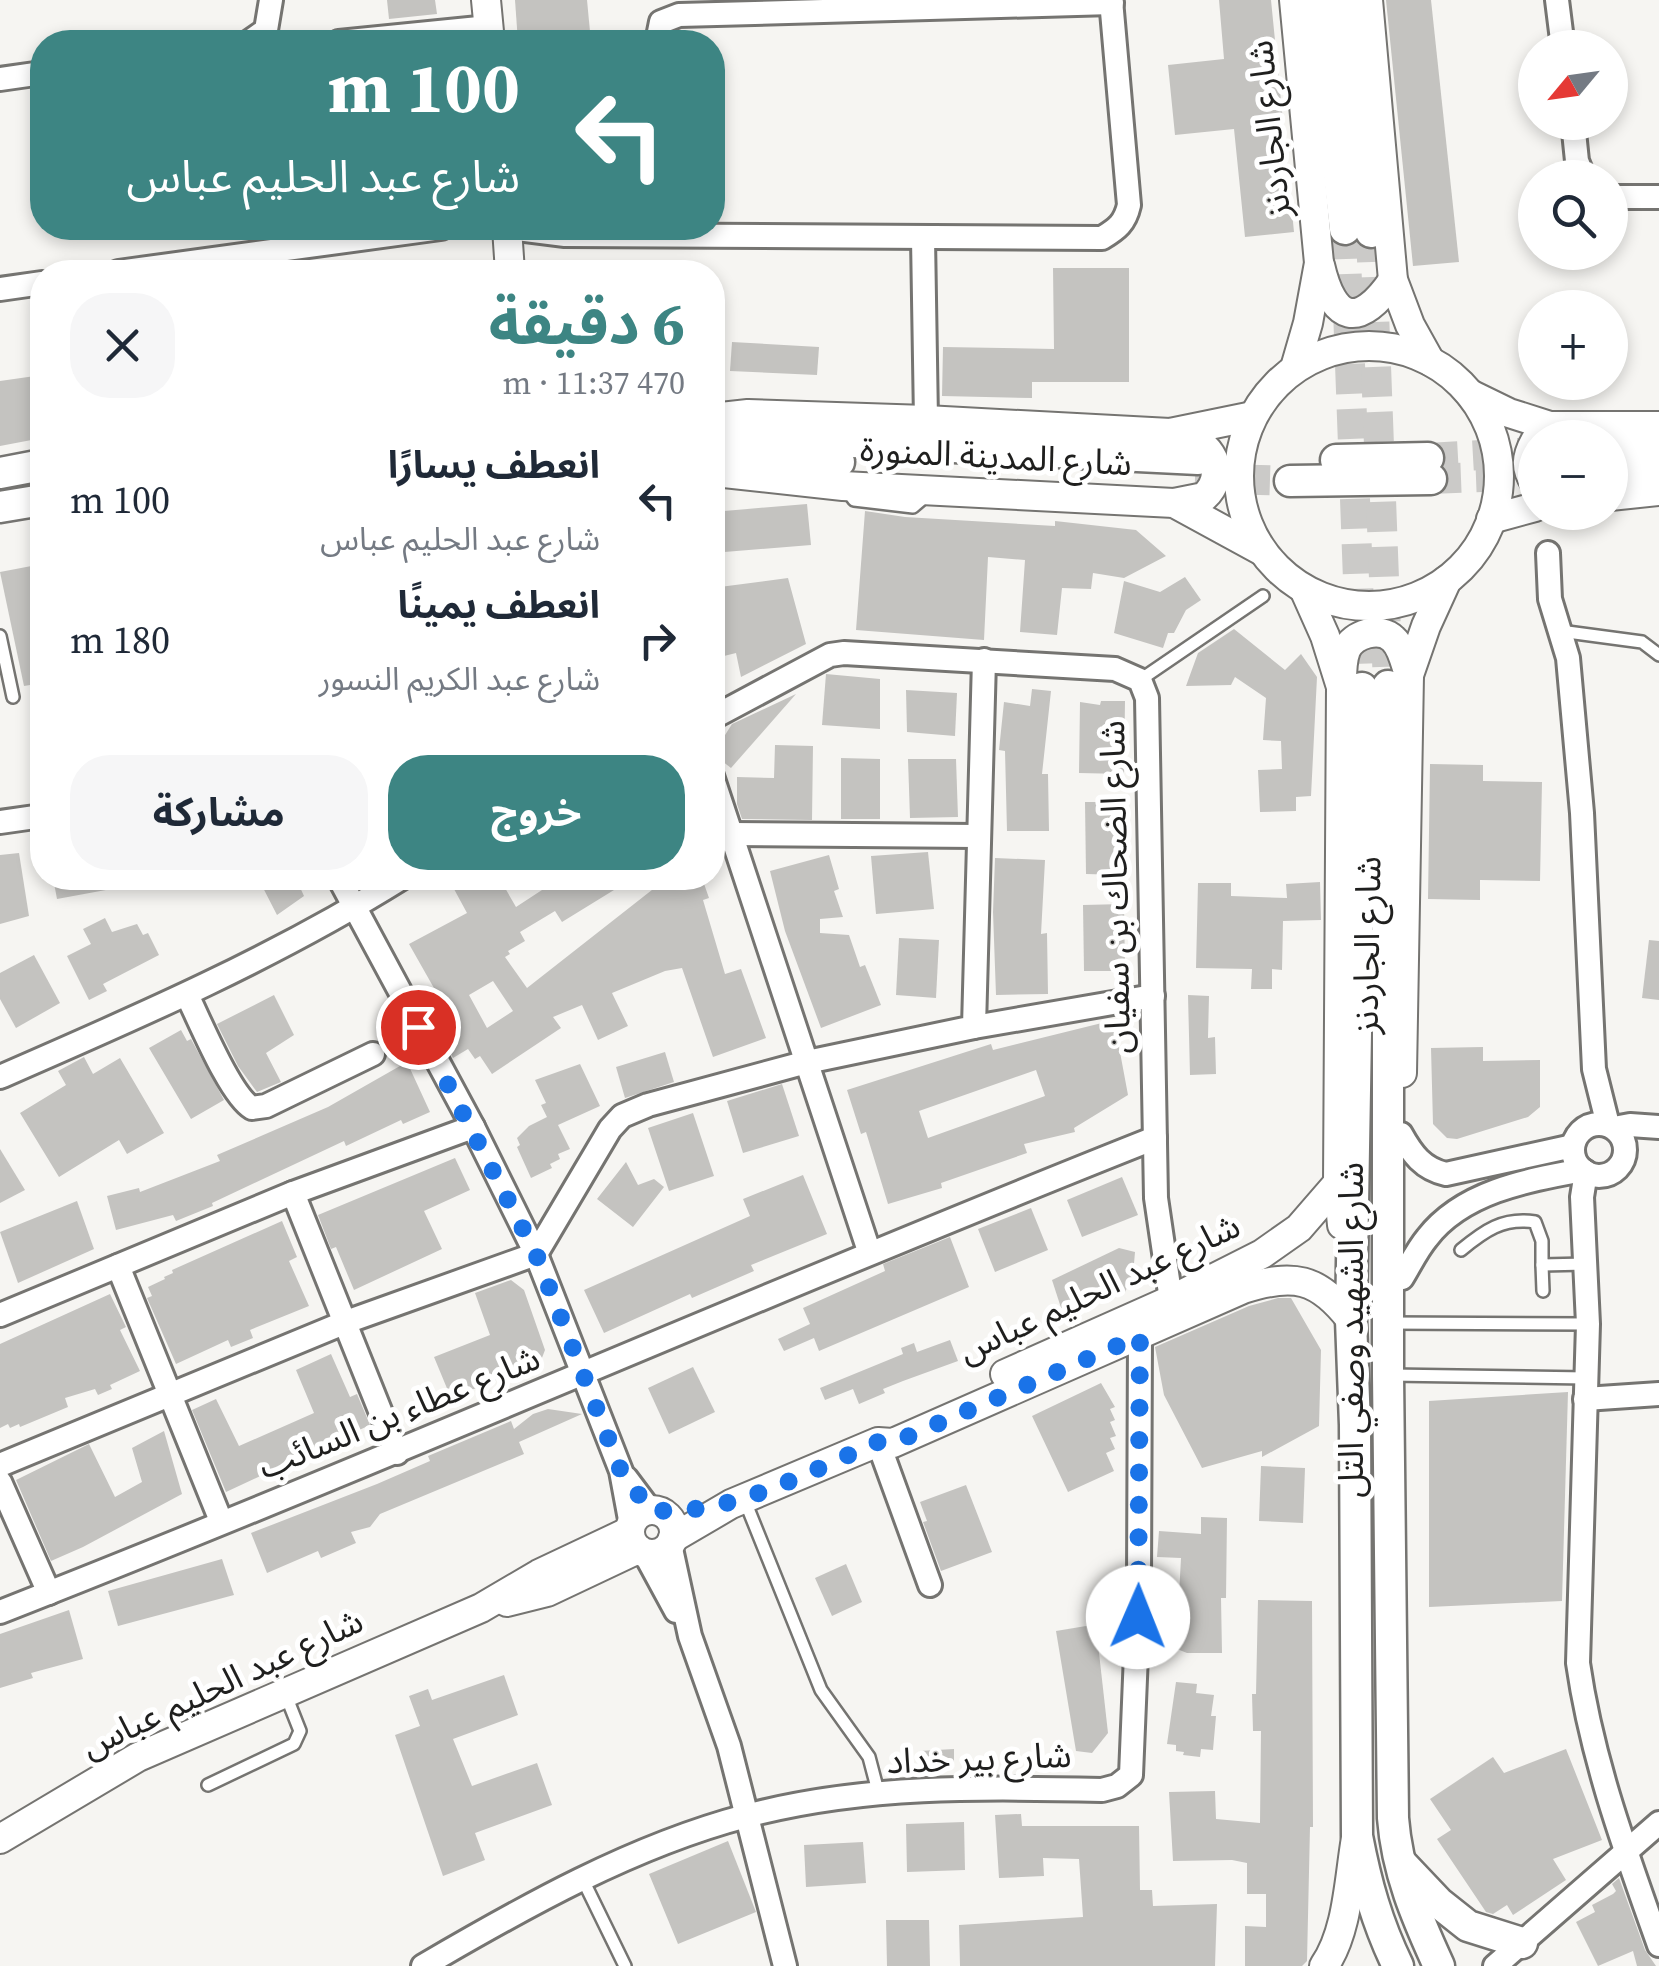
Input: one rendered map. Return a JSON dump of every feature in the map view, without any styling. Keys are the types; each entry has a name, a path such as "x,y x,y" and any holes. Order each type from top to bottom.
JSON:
{"main road":[{"path":"1320,0 1358,230 1343,0"},
{"name":"شارع المدينة المنورة","path":"725,436 1197,468 725,462"},
{"path":"1628,445 1659,443"},
{"path":"1628,469 1659,466"},
{"path":"0,472 30,467"},
{"path":"1290,471 1430,468"},
{"path":"0,506 30,502"},
{"name":"شارع الشهيد وصفي التل","path":"1375,684 1352,1306 1356,1836 1379,1928 1398,1966"},
{"name":"شارع الشهيد وصفي التل","path":"1375,684 1389,1320 1390,1749 1398,1860 1414,1912 1439,1966"},
{"path":"1398,1860 1468,1926 1522,1943"}],"street":[{"path":"266,30 271,0"},
{"name":"شارع الجاردنز","path":"1294,0 1320,263 1295,368"},
{"path":"1368,0 1392,280 1430,361"},
{"path":"1557,0 1561,30"},
{"path":"659,30 661,22 668,17 731,7 1112,2 1129,205 1126,219 1117,230 1102,238 1082,240 725,233"},
{"path":"433,30 488,23"},
{"path":"0,79 30,75"},
{"path":"1628,197 1659,197"},
{"path":"923,238 926,420"},
{"path":"206,260 353,240"},
{"path":"1320,263 1325,286 1343,311 1358,314 1368,310 1392,280"},
{"path":"0,289 30,285"},
{"path":"1470,394 1482,413 1497,454 1498,487 1492,519 1474,553 1448,580 1414,598 1377,606 1339,603 1304,589 1263,552 1246,520 1239,485 1241,450 1253,416 1271,390 1295,368 1320,355 1348,347 1404,350 1430,361 1470,394 1519,420"},
{"name":"شارع المدينة المنورة","path":"725,417 926,420 1170,432 1253,416"},
{"path":"1628,428 1659,426"},
{"path":"1170,432 1204,444 1217,472 1204,497 1174,503"},
{"name":"شارع المدينة المنورة","path":"725,473 843,486 1174,503 1263,552"},
{"path":"1628,494 1659,491"},
{"path":"1492,519 1518,512"},
{"path":"1548,554 1550,600 1568,658 1580,781 1594,1069 1611,1126 1625,1143 1600,1170 1585,1221 1588,1324 1578,1663 1594,1750 1659,1944"},
{"name":"شارع الجاردنز","path":"1352,1306 1338,1183 1375,684 1426,626 1448,580"},
{"name":"شارع الجاردنز","path":"1304,589 1325,636 1375,684 1401,1134 1402,1278 1389,1320"},
{"name":"شارع الضحاك بن سفيان","path":"725,711 830,656 844,653 1114,669 1140,680 1147,698 1159,1235 1171,1300"},
{"path":"974,1027 984,660"},
{"path":"725,814 869,1251"},
{"path":"0,822 30,818"},
{"path":"732,834 978,836"},
{"path":"344,890 473,1127 536,1254 621,1471 650,1533 729,1746 785,1966"},
{"path":"0,1077 186,996 319,929 383,890"},
{"path":"186,996 228,1077 245,1104 252,1108 266,1106 373,1054"},
{"path":"0,1465 346,1322 536,1254 610,1129 622,1116 807,1062 974,1027 1153,996"},
{"path":"1594,1069 1576,1139 1575,1160 1600,1170"},
{"path":"1401,1134 1420,1162 1446,1174 1576,1139 1592,1124 1630,1124 1659,1130"},
{"path":"0,1315 293,1194 473,1127"},
{"path":"1402,1278 1427,1237 1462,1206 1530,1180 1600,1170 1659,1130"},
{"name":"شارع عطاء بن السائب","path":"0,1612 397,1453 869,1251 1155,1138"},
{"name":"شارع عبد الحليم عباس","path":"878,1442 886,1430 917,1414 1171,1300 1262,1254 1314,1214 1338,1183"},
{"path":"293,1194 397,1453"},
{"path":"118,1266 221,1521"},
{"name":"شارع عبد الحليم عباس","path":"0,1840 138,1757 482,1608 539,1574 737,1502 878,1442 893,1443 1243,1289 1286,1280 1305,1282 1352,1306"},
{"name":"شارع بير خداد","path":"423,1966 584,1880 673,1839 748,1815 942,1787 1102,1790 1117,1786 1131,1775 1139,1582 1140,1336"},
{"path":"1585,1388 1659,1394"},
{"path":"878,1442 930,1585"},
{"path":"0,1482 49,1592"},
{"path":"1495,1966 1659,1823"},
{"path":"1324,1966 1333,1954 1340,1927 1356,1836"}],"lane":[{"path":"1140,680 1263,596"},
{"path":"1560,631 1642,642 1659,655"},
{"path":"0,636 13,697"},
{"path":"1461,1250 1486,1229 1516,1219 1535,1222 1542,1241 1543,1291"},
{"path":"1542,1265 1586,1264"},
{"path":"1389,1320 1588,1324"},
{"path":"1388,1374 1585,1388"},
{"path":"737,1502 821,1690 869,1757 879,1795"},
{"path":"208,1785 294,1744 300,1731 284,1693"},
{"path":"584,1880 625,1966"}],"building":[{"path":"387,0 435,0 437,14 389,19"},
{"path":"515,0 587,0 590,30 517,30"},
{"path":"1219,0 1271,0 1294,232 1245,237 1234,129 1175,135 1168,65 1224,59"},
{"path":"1386,0 1431,0 1459,262 1413,266"},
{"path":"1053,268 1129,268 1129,382 1032,382 1032,398 942,396 943,347 1054,349"},
{"path":"732,342 819,347 817,375 730,371"},
{"path":"30,377 30,440 0,446 0,381"},
{"path":"807,504 811,545 725,552 725,511"},
{"path":"865,511 1055,526 1055,521 1136,530 1166,556 1124,578 1093,573 1091,589 1062,588 1057,635 1020,632 1025,560 988,557 984,640 856,630"},
{"path":"30,566 30,685 24,686 0,572"},
{"path":"1185,577 1201,600 1186,610 1174,633 1168,633 1163,648 1114,633 1124,581 1160,592"},
{"path":"788,578 806,644 741,677 736,653 725,656 725,586"},
{"path":"1234,629 1285,670 1301,654 1317,677 1311,796 1296,797 1296,811 1260,812 1258,770 1282,769 1281,741 1263,740 1266,698 1235,677 1231,685 1186,686 1198,653"},
{"path":"826,674 880,679 880,729 822,725"},
{"path":"1032,689 1051,691 1042,774 1048,774 1049,831 1007,831 1005,751 999,750 1004,702 1030,706"},
{"path":"906,690 957,693 955,736 907,732"},
{"path":"796,694 731,768 725,763 725,735 732,724"},
{"path":"1101,701 1125,701 1124,774 1079,773 1080,702 1100,705"},
{"path":"775,745 813,746 812,820 742,819 737,804 737,777 774,778"},
{"path":"841,758 880,759 880,819 841,819"},
{"path":"908,759 956,759 958,817 910,818"},
{"path":"1430,764 1483,765 1483,781 1542,782 1540,881 1480,880 1480,900 1428,899"},
{"path":"1085,802 1122,802 1122,875 1086,874"},
{"path":"928,852 934,909 876,914 871,856"},
{"path":"19,853 29,916 0,924 0,855"},
{"path":"829,855 839,889 834,891 843,917 820,919 820,933 849,935 860,967 865,965 881,1005 821,1028 785,931 770,871"},
{"path":"995,858 1045,860 1041,934 1047,933 1048,994 996,995"},
{"path":"1320,882 1321,920 1283,921 1282,970 1272,969 1272,989 1251,989 1252,969 1196,968 1198,883 1231,883 1231,896 1287,898 1286,884"},
{"path":"55,890 106,890 57,899"},
{"path":"264,890 301,890 304,896 277,915"},
{"path":"455,890 506,890 516,907 542,890 614,890 562,922 555,911 520,932 525,941 505,957 527,988 652,890 706,890 709,898 703,900 725,974 741,969 766,1038 713,1057 682,968 612,993 628,1026 598,1040 582,1005 553,1017 561,1028 492,1074 480,1056 475,1059 468,1049 453,1058 430,1012 443,1004 409,944 467,913","holes":["493,981 513,1011 487,1028 469,995"]},
{"path":"1124,904 1125,971 1084,971 1083,905"},
{"path":"105,918 112,932 137,924 143,935 148,933 159,955 103,984 107,991 89,1000 67,956 91,944 83,929"},
{"path":"899,938 939,940 936,998 896,995"},
{"path":"1649,940 1659,941 1659,1000 1642,998"},
{"path":"34,955 60,1003 16,1028 0,999 0,973"},
{"path":"274,995 294,1035 266,1053 281,1082 257,1092 238,1066 217,1024"},
{"path":"1188,995 1209,996 1208,1038 1215,1037 1216,1074 1190,1075"},
{"path":"1114,1020 1128,1095 1074,1128 1075,1132 1024,1144 1027,1153 941,1183 942,1188 888,1204 866,1132 861,1134 847,1090 991,1044 993,1050","holes":["1036,1070 1045,1096 928,1138 919,1111"]},
{"path":"181,1030 187,1041 191,1039 224,1100 191,1119 149,1048"},
{"path":"1483,1047 1483,1061 1540,1060 1540,1107 1528,1117 1457,1139 1447,1138 1433,1124 1431,1048"},
{"path":"665,1052 674,1082 625,1098 616,1067"},
{"path":"84,1057 93,1074 120,1058 164,1133 127,1154 119,1140 59,1177 20,1113 66,1085 58,1071"},
{"path":"407,1062 430,1112 403,1124 401,1120 346,1146 344,1141 176,1221 173,1215 116,1230 107,1196 139,1188 140,1192 220,1161 217,1155 328,1107"},
{"path":"580,1064 600,1106 558,1125 570,1149 558,1154 560,1159 550,1164 552,1168 531,1178 517,1138 547,1117 541,1105 546,1103 535,1080"},
{"path":"782,1084 799,1136 743,1153 727,1101"},
{"path":"693,1113 714,1176 669,1191 648,1128"},
{"path":"0,1149 25,1190 0,1203"},
{"path":"455,1158 470,1190 424,1211 442,1249 354,1290 318,1215"},
{"path":"626,1162 638,1185 654,1179 664,1187 633,1227 597,1199"},
{"path":"803,1175 827,1234 751,1265 754,1271 692,1298 690,1294 604,1333 584,1290 750,1216 743,1199"},
{"path":"1122,1177 1138,1215 1082,1237 1067,1200"},
{"path":"77,1201 94,1249 18,1283 0,1232"},
{"path":"1031,1208 1048,1250 995,1272 978,1229"},
{"path":"282,1221 297,1257 289,1261 309,1306 250,1330 253,1338 231,1347 228,1340 176,1364 147,1298 152,1296 148,1287 165,1279 172,1270"},
{"path":"950,1237 969,1287 819,1351 814,1338 784,1351 778,1339 810,1324 803,1308 885,1271 883,1264"},
{"path":"1119,1248 1135,1252 1133,1275 1125,1292 1064,1317 1052,1280"},
{"path":"511,1280 524,1290 545,1350 540,1363 451,1398 434,1357 490,1335 475,1293"},
{"path":"110,1294 126,1327 120,1330 140,1371 98,1395 95,1389 65,1398 68,1407 20,1427 19,1424 10,1428 8,1424 0,1428 0,1344"},
{"path":"1291,1298 1321,1350 1319,1426 1262,1457 1262,1451 1202,1468 1164,1395 1155,1347 1249,1306"},
{"path":"950,1340 958,1361 883,1389 885,1393 859,1404 853,1389 825,1400 820,1388 903,1354 901,1348 914,1343 917,1352"},
{"path":"331,1354 350,1397 357,1394 370,1425 226,1492 192,1410 216,1399 239,1446 314,1413 296,1370"},
{"path":"693,1367 715,1412 669,1434 648,1388"},
{"path":"1101,1383 1115,1407 1110,1409 1115,1420 1110,1422 1116,1436 1110,1438 1115,1449 1106,1453 1114,1471 1068,1492 1032,1416"},
{"path":"1568,1392 1562,1601 1429,1607 1429,1401"},
{"path":"548,1409 582,1414 519,1442 524,1454 380,1514 370,1527 351,1532 356,1543 321,1558 318,1551 267,1573 251,1533 377,1484 430,1461 428,1456 511,1421 514,1429 533,1414"},
{"path":"164,1431 182,1494 51,1561 16,1480 89,1444 115,1497 142,1482 132,1448"},
{"path":"1261,1466 1305,1468 1303,1523 1259,1521"},
{"path":"966,1485 992,1552 941,1571 920,1502"},
{"path":"1201,1517 1227,1518 1226,1598 1221,1598 1222,1653 1187,1653 1172,1647 1171,1614 1178,1614 1181,1558 1157,1557 1159,1531 1201,1534"},
{"path":"222,1559 234,1595 118,1626 108,1591"},
{"path":"846,1564 862,1602 832,1616 815,1578"},
{"path":"1258,1600 1312,1601 1313,1827 1307,1961 1302,1966 1245,1966 1245,1926 1266,1927 1266,1894 1247,1894 1247,1863 1173,1861 1169,1792 1215,1791 1216,1819 1260,1823 1261,1731 1253,1731 1252,1694 1256,1694"},
{"path":"69,1610 83,1659 31,1673 33,1678 0,1688 0,1634"},
{"path":"1092,1625 1097,1635 1108,1733 1092,1753 1076,1751 1056,1631"},
{"path":"504,1675 518,1715 453,1739 472,1786 537,1763 552,1805 475,1833 485,1860 443,1876 395,1735 420,1726 409,1696 428,1689 432,1700"},
{"path":"1176,1682 1197,1684 1196,1693 1214,1695 1213,1750 1201,1749 1200,1757 1183,1755 1184,1752 1176,1751 1176,1745 1167,1744"},
{"path":"954,1749 954,1768 920,1769 919,1751"},
{"path":"1566,1749 1602,1840 1553,1859 1566,1880 1513,1915 1507,1905 1493,1914 1486,1912 1437,1839 1451,1830 1430,1799 1493,1757 1504,1773"},
{"path":"1021,1814 1022,1826 1139,1826 1140,1890 1152,1890 1153,1906 1217,1904 1215,1966 960,1966 959,1925 1083,1917 1079,1859 1043,1858 1044,1876 999,1878 995,1815"},
{"path":"964,1822 965,1870 907,1872 906,1824"},
{"path":"728,1841 756,1912 678,1944 649,1874"},
{"path":"863,1842 866,1883 806,1887 804,1845"},
{"path":"1619,1878 1645,1950 1656,1966 1637,1966 1633,1951 1598,1966 1576,1922 1595,1912 1592,1905 1616,1891 1612,1884"},
{"path":"886,1920 929,1920 930,1966 887,1966"}],"tunnel":[{"path":"1345,229 1362,688"},
{"path":"1371,232 1388,686"},
{"path":"1428,458 1518,453"},
{"path":"1431,479 1518,476"},
{"path":"1195,478 1290,481"}],"route":[{"path":"418,1027 536,1254 621,1471 650,1510 663,1514 730,1504 878,1442 893,1443 1140,1336 1138,1617"}]}
